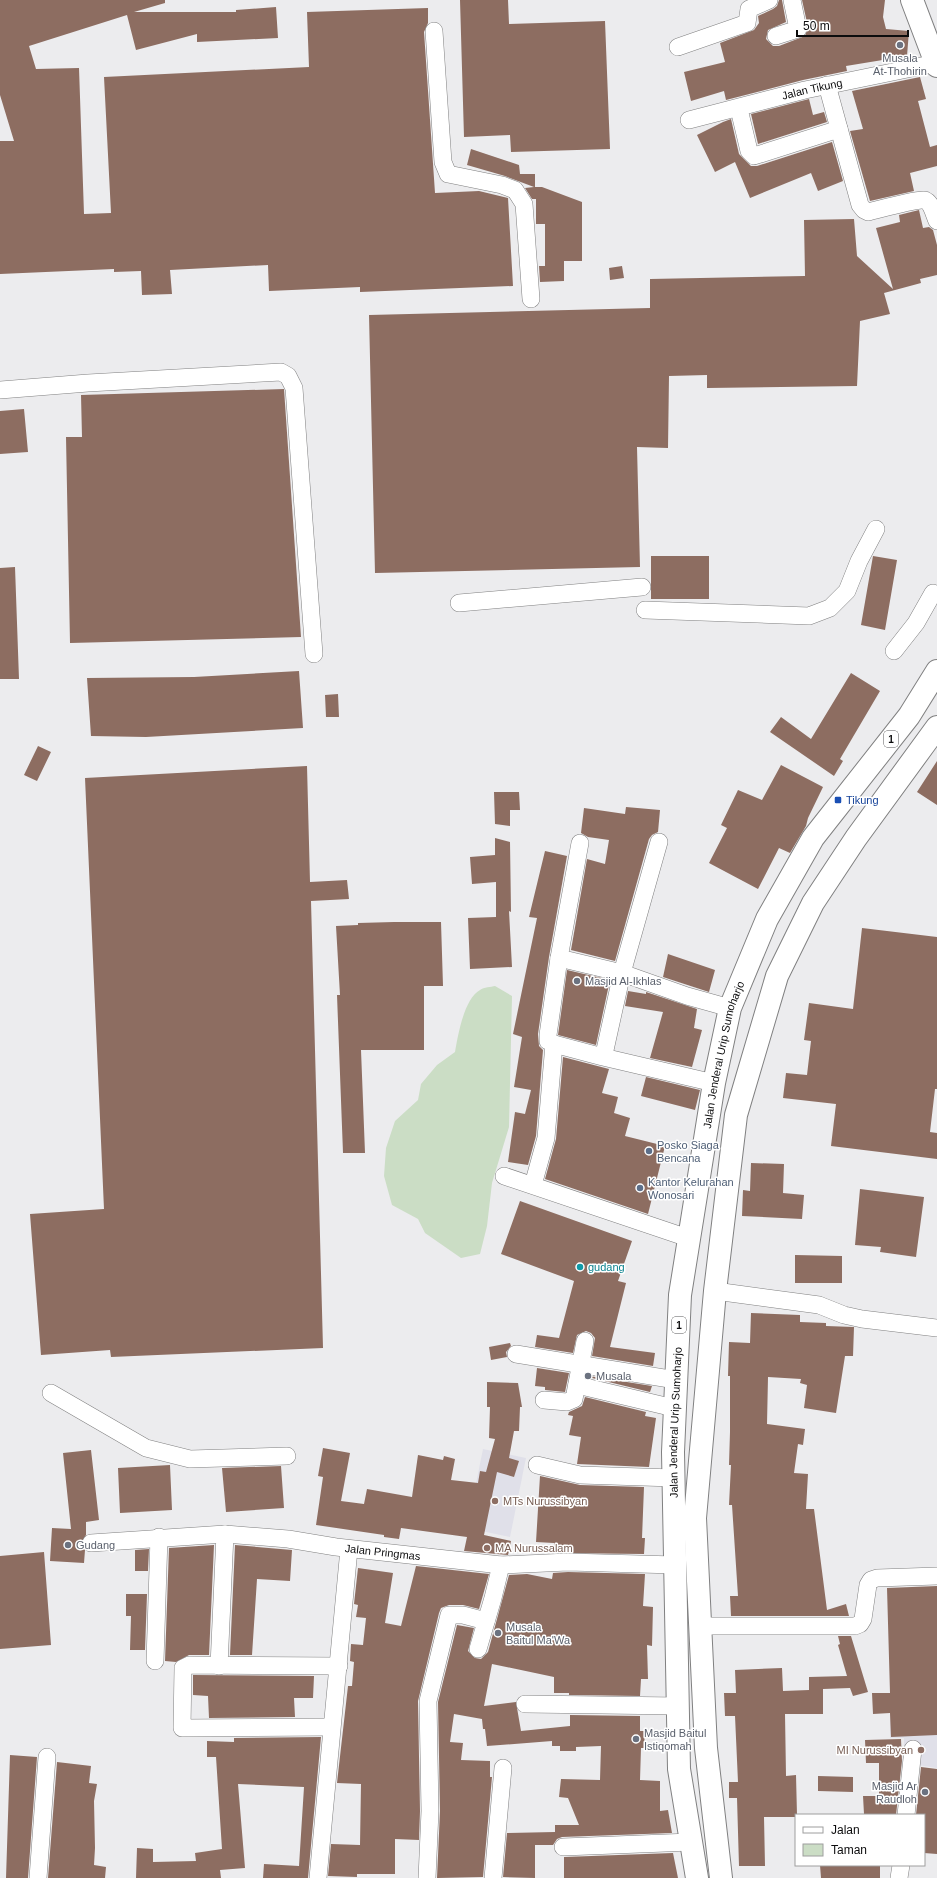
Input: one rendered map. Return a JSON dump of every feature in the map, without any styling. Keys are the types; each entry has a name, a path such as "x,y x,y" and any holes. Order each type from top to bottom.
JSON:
{"highway":[{"path":"912,0 936,65"},
{"name":"Jalan Jenderal Urip Sumoharjo","path":"697,1878 679,1769 674,1408 680,1295 714,1083 730,1008 767,919 813,838 909,716 936,675"},
{"name":"Jalan Jenderal Urip Sumoharjo","path":"721,1878 706,1748 695,1518 715,1291 736,1115 777,976 813,903 856,838 937,726"}],"street":[{"path":"678,48 747,23 749,9 770,0"},
{"path":"776,36 798,29 792,0"},
{"path":"434,31 443,162 448,174 502,185 515,190 524,204 531,299"},
{"name":"Jalan Tikung","path":"689,120 827,85 936,65"},
{"path":"827,85 860,205 864,210 868,212 895,207 920,199 926,200 930,204 937,221"},
{"path":"739,108 749,151 754,156 839,129"},
{"path":"0,390 88,383 281,372 288,376 294,388 314,654"},
{"path":"645,610 809,616 830,608 847,591 859,561 876,529"},
{"path":"460,603 642,587"},
{"path":"894,651 916,623 933,593"},
{"path":"605,1050 622,972 637,925 659,842"},
{"path":"580,843 559,958 548,1041 554,1044 603,1057 714,1083"},
{"path":"559,958 622,972 681,994 730,1008"},
{"path":"533,1186 546,1138 554,1044"},
{"path":"504,1176 688,1238"},
{"path":"715,1291 819,1305 844,1315 862,1320 937,1328"},
{"path":"544,1400 567,1402 573,1400 585,1341"},
{"path":"516,1354 676,1380"},
{"path":"577,1385 674,1408"},
{"path":"51,1393 146,1448 190,1458 287,1456"},
{"path":"537,1465 580,1475 674,1478"},
{"path":"219,1666 225,1534"},
{"name":"Jalan Pringmas","path":"91,1543 159,1537 225,1534 288,1539 349,1549 501,1565 522,1562 568,1562 675,1565"},
{"path":"155,1661 159,1537"},
{"path":"318,1878 331,1727 339,1666 349,1549"},
{"path":"478,1649 501,1565"},
{"path":"700,1626 855,1626 860,1624 863,1619 868,1586 872,1580 878,1578 937,1576"},
{"path":"427,1878 430,1811 428,1701 449,1615 463,1615 486,1621"},
{"path":"331,1727 182,1728 182,1668 190,1665 339,1666"},
{"path":"526,1704 678,1706"},
{"path":"906,1814 913,1748"},
{"path":"38,1878 47,1757"},
{"path":"493,1878 503,1768"},
{"path":"563,1847 691,1842"},
{"path":"899,1878 901,1866"}],"shaded area":[{"name":"MTs Nurussibyan","path":"483,1449 526,1458 510,1537 467,1528"},
{"name":"MI Nurussibyan","path":"937,1711 937,1768 904,1763 904,1738 890,1738 890,1713"}],"green space":[{"path":"495,986 512,996 509,1127 492,1183 487,1226 480,1254 461,1258 425,1233 418,1219 392,1205 384,1176 386,1148 395,1121 418,1100 421,1084 437,1065 455,1052 466,1009 474,995 482,989"}],"building":[{"path":"0,0 165,0 165,3 134,12 236,12 236,10 276,7 278,38 197,42 197,34 136,50 127,15 29,46 36,69 79,68 84,214 111,213 104,77 309,67 307,12 428,8 428,23 424,32 435,193 479,191 508,198 513,286 360,292 360,287 269,291 268,265 170,270 172,294 142,295 141,271 114,272 114,269 0,274 0,141 14,141 0,95"},
{"path":"460,0 508,0 509,24 605,21 610,149 511,152 510,135 464,137"},
{"path":"779,0 782,0 786,22 768,30 766,39 773,46 779,46 805,36 808,27 802,0 885,0 883,17 886,29 909,31 907,56 846,66 847,71 803,80 726,100 724,91 691,101 684,72 725,62 720,43 754,30 759,23 758,16 777,6"},
{"path":"920,77 926,99 918,101 930,147 937,145 937,166 910,173 914,191 870,201 850,131 863,129 852,91"},
{"path":"809,99 813,115 824,112 827,122 758,144 751,114"},
{"path":"731,119 739,154 751,166 757,166 832,142 843,181 818,191 811,173 750,198 735,162 715,172 697,135"},
{"path":"471,149 519,165 520,174 535,174 535,187 542,187 582,202 582,261 564,261 564,281 540,282 539,266 545,266 545,224 536,224 536,199 532,199 525,188 534,187 505,176 467,165"},
{"path":"919,210 923,228 929,227 933,230 937,245 937,275 920,279 921,283 884,293 890,314 860,321 857,386 707,388 707,375 669,376 668,448 637,447 640,567 375,573 369,315 650,308 650,279 805,276 804,220 854,219 857,256 893,289 876,228 900,222 899,215"},
{"path":"622,266 624,278 610,280 609,268"},
{"path":"284,389 301,637 70,643 66,437 82,437 81,395"},
{"path":"24,409 28,452 0,454 0,411"},
{"path":"651,556 709,556 709,599 651,599"},
{"path":"873,556 897,560 885,630 861,625"},
{"path":"15,567 19,679 0,679 0,568"},
{"path":"299,671 303,728 146,737 91,736 87,678 194,677"},
{"path":"851,673 880,691 840,759 843,761 834,776 770,732 781,717 811,739"},
{"path":"338,694 339,717 326,717 325,695"},
{"path":"38,746 51,752 37,781 24,775"},
{"path":"937,761 937,805 917,792"},
{"path":"781,765 823,787 808,818 806,826 790,853 779,848 758,889 709,863 727,828 721,825 738,790 762,800"},
{"path":"307,766 310,882 347,880 349,899 311,901 323,1348 111,1357 110,1350 41,1355 30,1214 104,1209 85,778"},
{"path":"494,792 519,792 520,810 510,810 510,826 495,824"},
{"path":"626,807 660,810 658,832 652,835 649,839 615,961 571,950 587,859 605,864 609,840 588,837 581,833 584,808 625,814"},
{"path":"495,838 510,842 511,912 509,911 512,967 470,969 468,918 496,917 496,882 472,884 470,857 495,855"},
{"path":"545,851 567,856 549,957 538,1034 539,1046 543,1050 536,1136 528,1165 508,1162 515,1112 525,1114 531,1090 514,1087 522,1037 513,1034 537,918 529,917"},
{"path":"441,922 443,986 424,986 424,1050 361,1050 365,1153 343,1153 337,995 340,995 336,926 358,925 358,923"},
{"path":"862,928 937,937 937,1089 935,1089 930,1132 937,1133 937,1159 831,1146 836,1104 783,1098 786,1073 807,1075 811,1041 804,1040 809,1003 853,1009"},
{"path":"668,954 715,970 709,992 663,977"},
{"path":"567,970 610,980 596,1045 558,1035"},
{"path":"628,991 646,994 646,992 697,1009 694,1028 702,1030 692,1067 650,1058 663,1012 625,1006"},
{"path":"563,1057 609,1069 602,1093 618,1097 614,1113 630,1118 625,1136 665,1146 648,1214 545,1179 556,1139"},
{"path":"646,1077 700,1090 695,1110 641,1096"},
{"path":"751,1163 784,1164 783,1193 804,1195 802,1219 742,1216 743,1190 750,1191"},
{"path":"860,1189 924,1197 916,1257 880,1252 881,1247 855,1245"},
{"name":"gudang","path":"520,1201 632,1241 618,1281 626,1283 610,1347 655,1353 653,1366 592,1356 595,1338 591,1333 586,1331 577,1335 573,1353 535,1347 537,1335 559,1338 574,1281 501,1254"},
{"path":"795,1255 842,1256 842,1283 795,1283"},
{"path":"751,1313 800,1315 800,1322 826,1323 826,1326 854,1327 853,1356 845,1356 836,1413 804,1408 807,1385 800,1383 801,1379 768,1377 767,1424 805,1429 803,1445 798,1444 794,1473 808,1474 806,1509 814,1509 827,1610 846,1604 849,1616 731,1616 730,1596 738,1596 732,1505 729,1505 731,1465 729,1465 729,1342 750,1343"},
{"path":"510,1343 511,1346 506,1352 507,1357 491,1360 489,1347"},
{"path":"537,1368 569,1373 565,1392 545,1390 545,1387 535,1386"},
{"path":"588,1377 652,1386 650,1392"},
{"path":"487,1382 518,1383 522,1407 520,1407 519,1431 514,1431 509,1458 519,1461 514,1477 497,1472 484,1535 511,1541 508,1555 464,1551 467,1537 401,1528 399,1539 384,1537 384,1535 316,1525 323,1477 318,1476 323,1448 350,1453 341,1501 364,1504 367,1489 412,1497 418,1455 443,1460 444,1456 455,1459 451,1480 478,1483 480,1471 486,1472 495,1439 489,1438 490,1407 487,1407"},
{"path":"585,1397 646,1412 645,1416 656,1418 649,1467 577,1464 581,1437 569,1435 573,1416 568,1415 569,1412 582,1406"},
{"name":"Gudang","path":"91,1450 99,1520 86,1522 86,1535 81,1543 85,1550 84,1563 50,1561 52,1528 71,1529 63,1453"},
{"name":"Gudang","path":"170,1465 172,1510 120,1513 118,1468"},
{"path":"281,1466 284,1508 226,1512 222,1468"},
{"path":"540,1476 580,1485 644,1487 642,1538 645,1538 644,1554 554,1553 554,1543 536,1542"},
{"path":"214,1545 209,1655 189,1655 176,1662 165,1661 169,1548"},
{"path":"235,1545 292,1550 290,1581 257,1579 252,1655 230,1655"},
{"path":"149,1549 148,1571 135,1571 135,1550"},
{"name":"Gudang","path":"44,1552 51,1645 0,1649 0,1556"},
{"path":"416,1566 489,1574 479,1609 463,1605 449,1605 441,1608 439,1613 418,1701 420,1811 419,1840 395,1839 395,1874 357,1874 357,1877 328,1876 331,1844 360,1845 361,1784 337,1783 348,1686 352,1686 354,1662 350,1661 351,1644 363,1645 366,1618 356,1617 358,1605 354,1604 358,1568 393,1573 385,1623 401,1626"},
{"path":"553,1573 645,1574 643,1606 653,1607 652,1646 647,1645 648,1679 641,1679 640,1696 569,1695 569,1693 554,1693 554,1677 492,1664 484,1706 516,1702 521,1731 570,1726 570,1715 640,1716 640,1731 645,1731 644,1748 641,1748 640,1780 660,1781 660,1811 668,1810 672,1833 562,1837 557,1839 553,1845 535,1845 535,1878 503,1877 507,1833 555,1832 555,1825 579,1825 568,1798 559,1797 561,1779 600,1780 601,1746 576,1747 576,1751 560,1751 560,1746 552,1746 552,1741 487,1746 482,1719 454,1714 450,1742 463,1743 461,1760 490,1761 490,1777 492,1777 483,1877 437,1878 440,1811 438,1702 457,1625 474,1628 468,1651 475,1658 481,1659 488,1652 509,1575 527,1574 552,1579"},
{"path":"937,1586 937,1735 891,1737 890,1713 873,1714 872,1693 890,1693 887,1588"},
{"path":"126,1594 147,1594 145,1650 130,1650 131,1616 126,1616"},
{"path":"838,1636 851,1636 868,1692 853,1696 850,1688 823,1689 823,1714 785,1714 786,1776 796,1775 797,1814 795,1814 795,1817 764,1817 765,1866 739,1866 737,1798 729,1798 729,1782 738,1782 735,1716 725,1716 724,1693 736,1693 735,1670 782,1668 783,1691 809,1690 809,1677 847,1676 838,1645 840,1644"},
{"path":"193,1675 314,1676 313,1698 294,1698 295,1717 209,1718 208,1696 193,1695"},
{"path":"321,1737 308,1878 263,1878 264,1864 299,1866 304,1787 238,1784 245,1868 220,1870 221,1878 136,1878 137,1848 153,1849 153,1862 196,1861 195,1853 222,1849 216,1757 207,1757 207,1741 234,1742 234,1738"},
{"path":"901,1739 902,1761 896,1814 864,1814 863,1796 879,1796 879,1763 866,1763 865,1740"},
{"path":"10,1755 37,1757 28,1878 6,1878"},
{"path":"57,1762 91,1766 89,1783 97,1784 94,1801 94,1865 106,1867 105,1878 48,1878"},
{"name":"Masjid Ar Raudloh","path":"921,1767 937,1769 937,1854 925,1853 925,1814 916,1814"},
{"path":"818,1776 853,1777 853,1792 818,1791"},
{"path":"673,1853 678,1878 564,1878 564,1857"},
{"path":"820,1866 880,1866 880,1878 821,1878"}],"place":[{"name":"Musala At-Thohirin","path":"900,45"},
{"name":"Tikung","path":"838,800"},
{"name":"Masjid Al-Ikhlas","path":"577,981"},
{"name":"Posko Siaga Bencana","path":"649,1151"},
{"name":"Kantor Kelurahan Wonosari","path":"640,1188"},
{"name":"gudang","path":"580,1267"},
{"name":"Musala","path":"588,1376"},
{"name":"MTs Nurussibyan","path":"495,1501"},
{"name":"Gudang","path":"68,1545"},
{"name":"MA Nurussalam","path":"487,1548"},
{"name":"Musala Baitul Ma'Wa","path":"498,1633"},
{"name":"Masjid Baitul Istiqomah","path":"636,1739"},
{"name":"MI Nurussibyan","path":"921,1750"},
{"name":"Masjid Ar Raudloh","path":"925,1792"}]}
